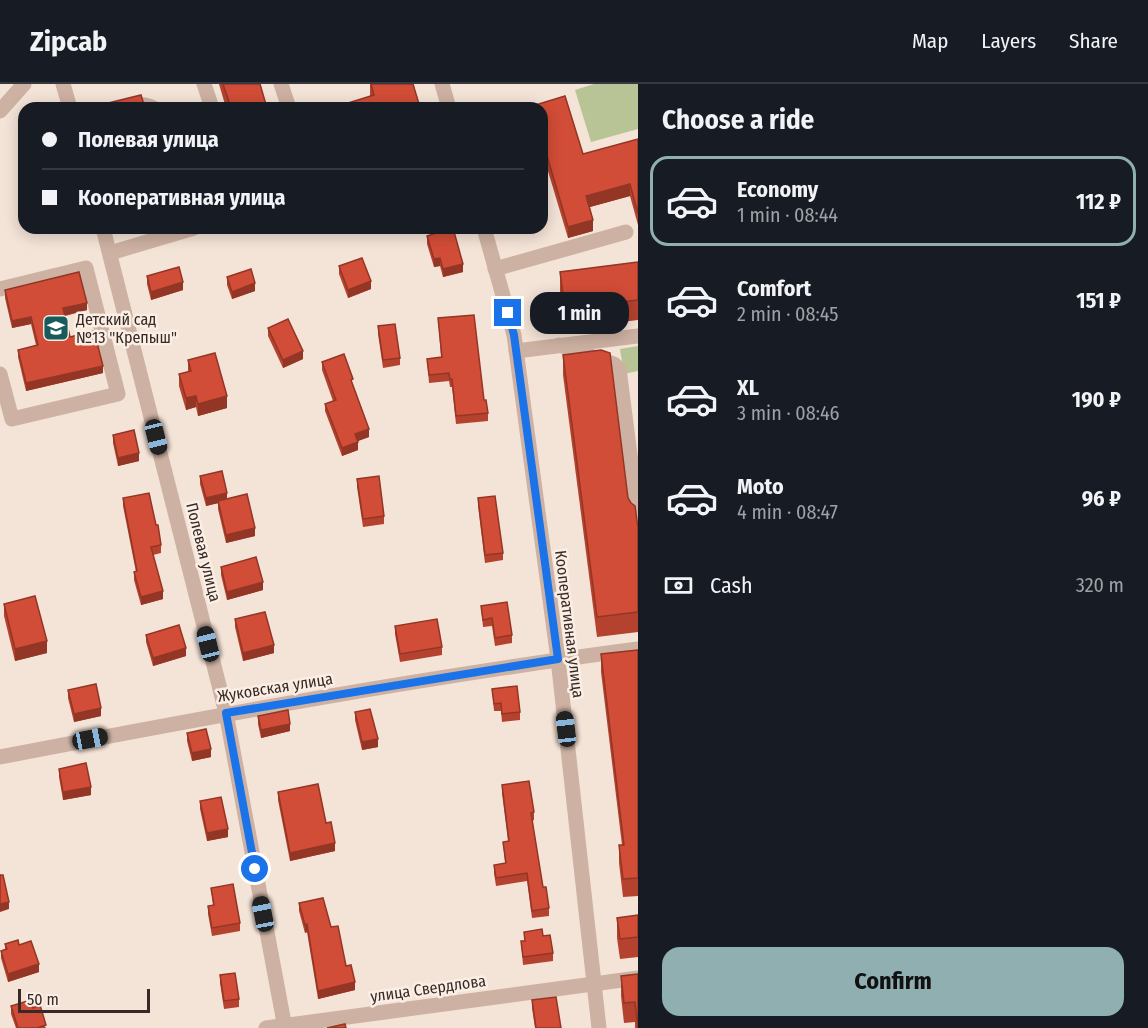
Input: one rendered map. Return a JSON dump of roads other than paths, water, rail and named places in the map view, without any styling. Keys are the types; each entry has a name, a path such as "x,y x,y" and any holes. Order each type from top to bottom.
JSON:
{"street":[{"path":"0,111 24,84"},
{"path":"63,84 68,102"},
{"path":"204,84 210,102"},
{"path":"281,84 287,102"},
{"path":"442,84 447,102"},
{"path":"495,269 626,232"},
{"name":"Полевая улица","path":"105,234 226,713 284,1027"},
{"path":"110,254 173,234"},
{"name":"Кооперативная улица","path":"486,234 514,335 558,659 599,1028"},
{"path":"0,289 86,268 118,394 12,419 0,374"},
{"path":"516,351 638,336"},
{"path":"560,345 614,364 619,369 638,518"},
{"name":"Жуковская улица","path":"0,757 226,713 558,659 638,649"},
{"name":"улица Свердлова","path":"267,1028 638,978"}],"place":[{"name":"Детский сад №13 \"Крепыш\"","path":"56,328"}]}
